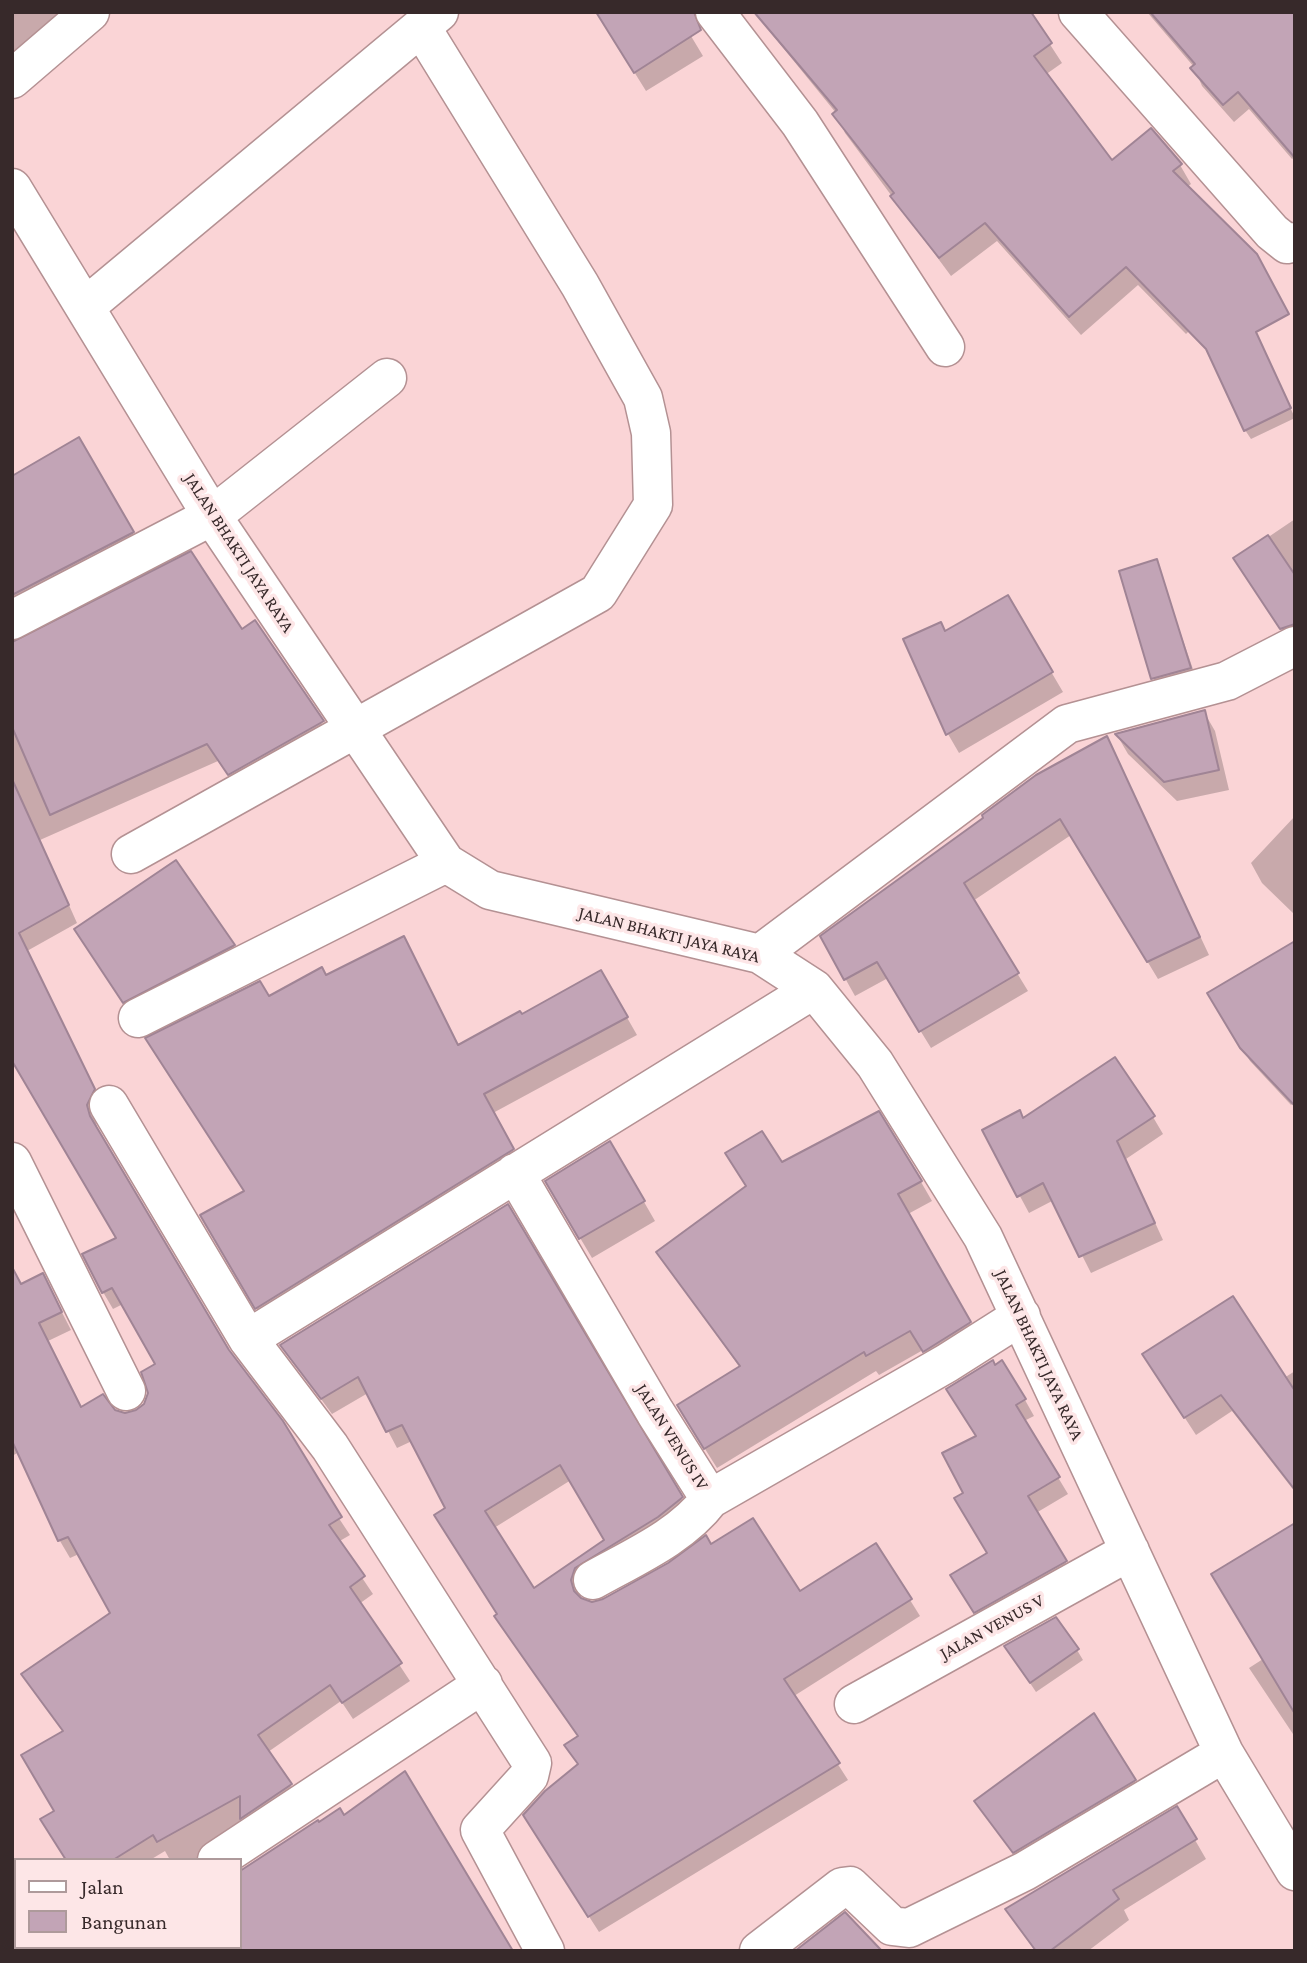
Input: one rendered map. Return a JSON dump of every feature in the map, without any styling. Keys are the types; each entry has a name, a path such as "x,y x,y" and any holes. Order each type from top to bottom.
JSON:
{"street":[{"path":"12,79 90,12"},
{"path":"715,12 800,122 946,347"},
{"path":"1077,12 1272,232 1287,244 1295,242"},
{"path":"85,307 430,20 643,398 651,433 653,505 598,593 131,854"},
{"name":"JALAN BHAKTI JAYA RAYA","path":"12,188 212,516 446,863 490,890 760,954 814,989 875,1064 983,1237 1224,1753 1295,1871"},
{"path":"12,620 212,516 387,378"},
{"path":"760,954 1067,724 1227,681 1295,646"},
{"path":"138,1018 446,863"},
{"path":"248,1339 814,989"},
{"path":"109,1105 248,1339 330,1447 532,1763 532,1769 483,1826 481,1834 545,1951"},
{"path":"12,1162 126,1391"},
{"name":"JALAN VENUS IV","path":"516,1173 655,1412 710,1499 947,1363 1021,1316"},
{"path":"593,1580 678,1532 697,1516 710,1499"},
{"name":"JALAN VENUS V","path":"854,1704 1130,1550"},
{"path":"220,1858 301,1801 483,1684"},
{"path":"759,1951 842,1887 850,1886 858,1890 892,1926 909,1928 1025,1871 1224,1753"}],"building":[{"path":"596,12 694,12 701,30 634,73"},
{"path":"754,12 1031,12 1052,43 1034,56 1112,160 1151,128 1182,164 1173,171 1257,254 1289,314 1256,332 1291,408 1244,431 1206,349 1126,267 1069,317 985,223 939,258 890,196 894,193 832,114 837,110"},
{"path":"1150,12 1295,12 1295,158 1238,92 1223,105 1190,68 1195,64"},
{"path":"79,437 134,532 12,595 12,476"},
{"path":"1268,535 1295,575 1295,624 1280,629 1233,558"},
{"path":"191,551 242,629 255,620 324,721 228,775 207,744 50,815 12,727 12,642"},
{"path":"1157,559 1191,668 1151,679 1119,571"},
{"path":"1008,595 1053,672 946,735 903,639 941,622 945,631"},
{"path":"1205,710 1219,770 1164,782 1115,734"},
{"path":"1107,736 1200,937 1147,962 1060,819 964,883 1019,973 919,1032 877,962 844,980 820,936 983,818 982,815 1036,775"},
{"path":"12,779 69,905 19,933 95,1089 87,1105 90,1116 229,1350 283,1421 342,1517 329,1525 365,1576 350,1587 402,1663 342,1703 330,1685 258,1735 292,1784 240,1819 240,1796 157,1842 153,1835 116,1858 65,1858 40,1819 54,1811 21,1755 63,1731 21,1674 110,1613 68,1537 58,1541 12,1441 12,1267 21,1284 43,1273 62,1312 39,1323 81,1407 103,1394 115,1410 125,1413 136,1410 144,1404 148,1393 141,1372 155,1364 112,1288 102,1293 82,1254 116,1238 12,1061"},
{"path":"176,860 235,945 123,1003 74,929"},
{"path":"404,936 458,1045 520,1011 522,1014 601,970 628,1017 484,1094 514,1149 255,1309 200,1215 244,1191 145,1038 260,981 269,996 322,967 326,975"},
{"path":"1295,941 1295,1106 1240,1048 1207,993"},
{"path":"1115,1057 1155,1116 1117,1141 1155,1223 1079,1257 1043,1183 1017,1197 982,1130 1020,1110 1023,1118"},
{"path":"879,1111 922,1181 898,1194 971,1322 923,1352 910,1331 866,1356 864,1352 704,1449 677,1405 740,1366 656,1252 746,1186 725,1153 762,1131 782,1162"},
{"path":"610,1141 645,1201 579,1239 545,1181"},
{"path":"508,1204 683,1497 658,1517 575,1568 571,1580 574,1591 581,1598 592,1602 603,1599 668,1563 706,1535 711,1544 753,1518 800,1591 876,1543 912,1599 784,1679 840,1763 588,1917 523,1815 545,1791 578,1764 564,1745 578,1736 494,1616 497,1614 434,1515 445,1508 402,1425 386,1432 358,1377 321,1399 280,1345","holes":["560,1465 604,1540 534,1588 485,1511"]},
{"path":"1233,1296 1295,1391 1295,1490 1221,1395 1184,1418 1142,1354"},
{"path":"993,1360 995,1365 1002,1360 1026,1399 1016,1405 1060,1477 1028,1496 1067,1561 974,1613 950,1575 987,1553 954,1498 963,1493 942,1453 976,1436 946,1389"},
{"path":"1295,1523 1295,1714 1211,1574"},
{"path":"1056,1617 1079,1649 1030,1683 1004,1646"},
{"path":"1094,1713 1136,1780 1013,1853 974,1801"},
{"path":"405,1771 513,1951 240,1951 242,1870 340,1808 344,1815"},
{"path":"1177,1806 1197,1839 1113,1890 1119,1899 1050,1951 1036,1951 1005,1909"},
{"path":"845,1912 882,1951 795,1951"}]}
